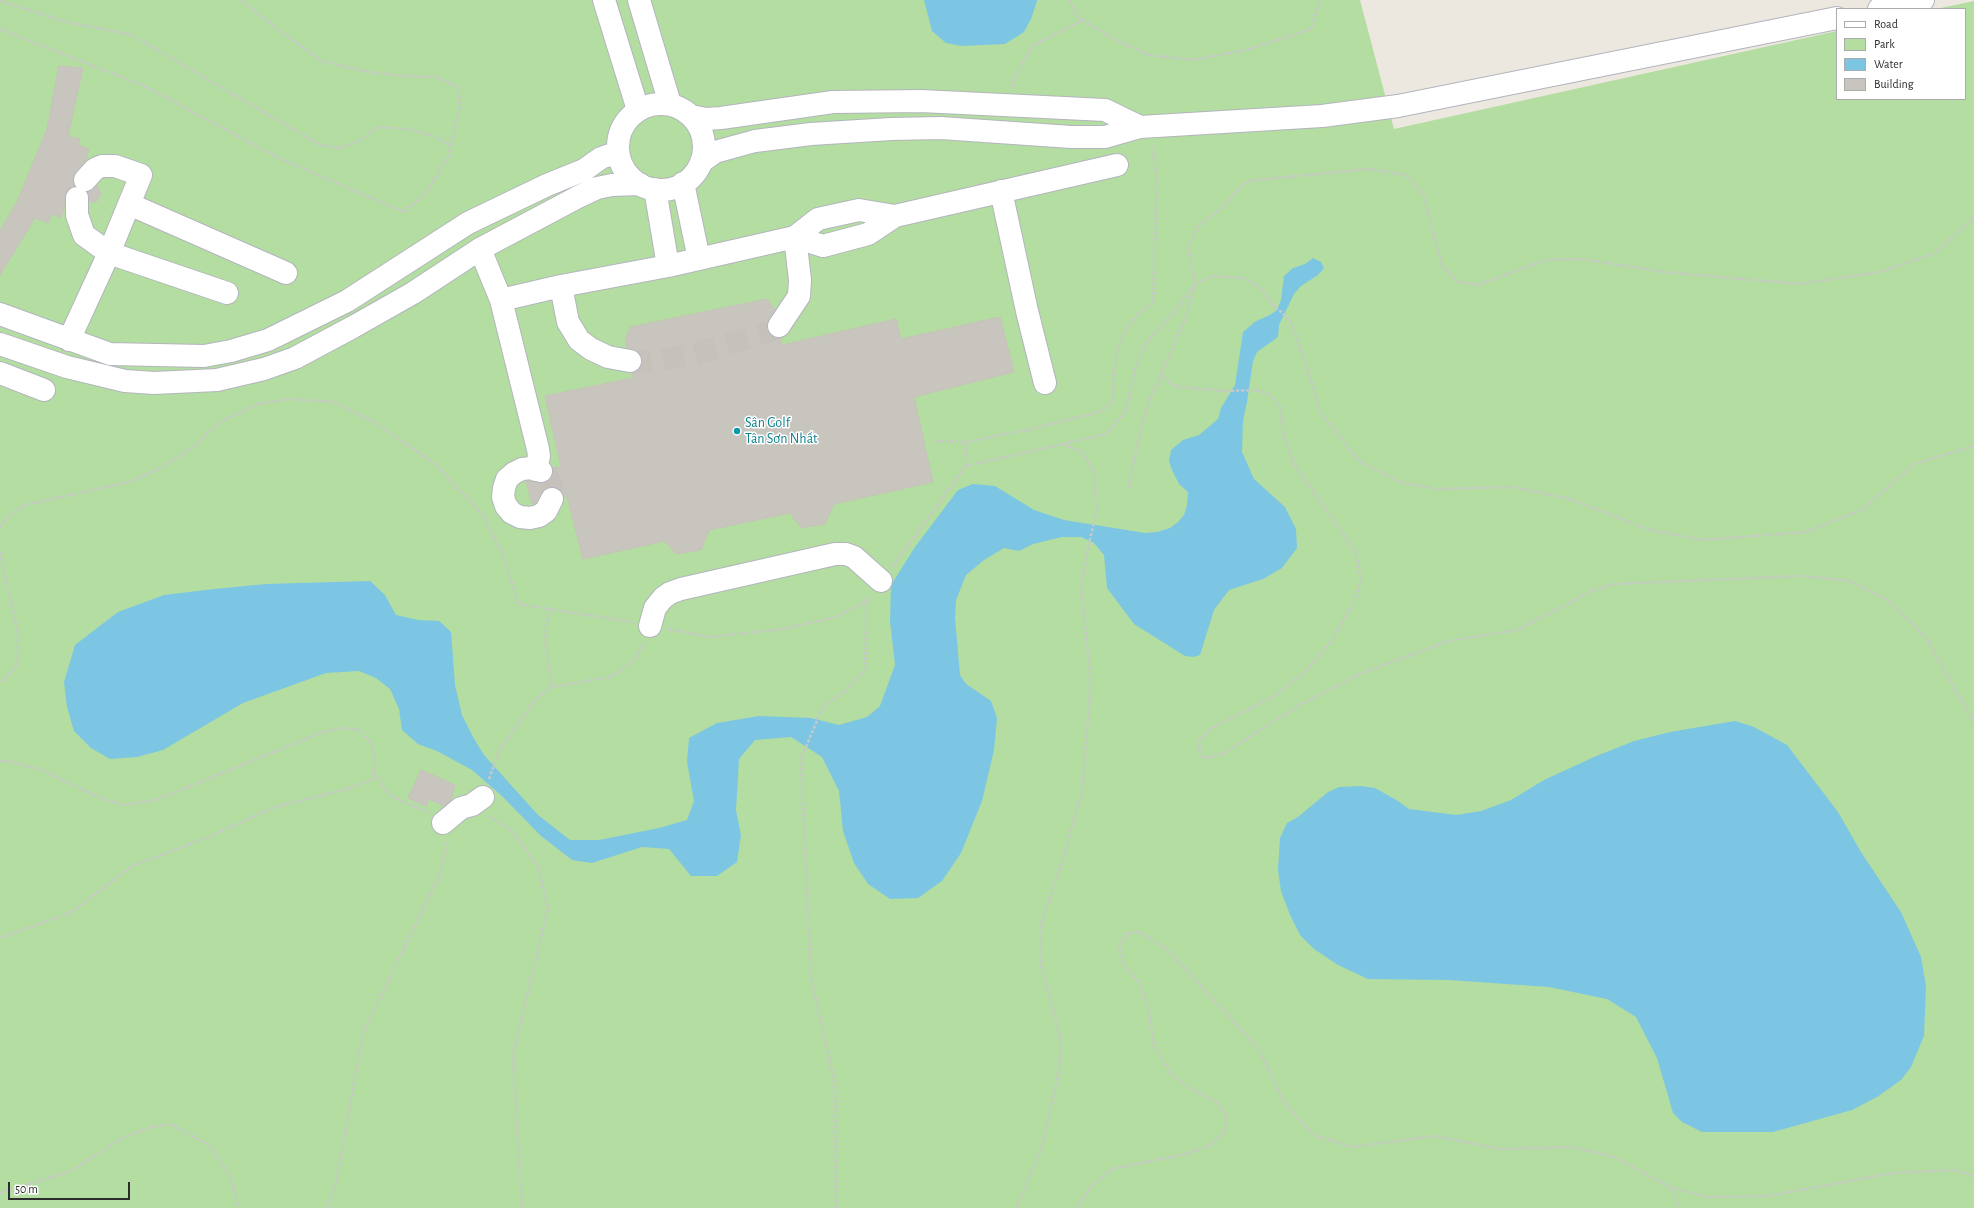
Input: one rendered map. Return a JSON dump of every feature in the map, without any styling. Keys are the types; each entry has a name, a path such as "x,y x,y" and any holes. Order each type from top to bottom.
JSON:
{"street":[{"path":"604,0 638,110"},
{"path":"639,0 670,104"},
{"path":"1885,8 1923,0"},
{"path":"701,162 715,152 754,141 811,134 891,129 956,130 1071,137 1105,137 1145,127 1322,116 1398,106 1836,18"},
{"path":"691,116 706,119 721,118 833,102 956,102 1105,110 1145,127"},
{"path":"956,102 956,130"},
{"path":"0,344 23,353 91,374 125,381 154,383 217,380 264,369 295,358 353,327 520,226 597,188 612,185 647,187 669,188 683,184 694,174 701,162 704,150 703,137 699,126 685,111 670,104 654,104 638,110 626,121 619,136 618,152 625,171 647,187 668,266"},
{"path":"2,320 70,340 110,354 204,356 231,351 268,340 347,301 468,223 547,185 584,170 601,158 618,152"},
{"path":"501,300 561,286 668,266 795,238 818,219 852,211 859,210 895,216 1117,165"},
{"path":"70,340 109,253 141,175 115,166 102,166 95,169 81,189 77,214 84,235 109,253 227,293"},
{"path":"683,184 699,259"},
{"path":"1001,191 1027,311 1045,384"},
{"path":"129,204 286,273"},
{"path":"779,326 799,296 800,280 795,238"},
{"path":"480,249 501,300 539,456 539,471 522,469 514,473 507,479 503,497 506,506 512,512 520,517 530,518 539,516 546,511 552,499"},
{"path":"403,265 419,288"},
{"path":"561,286 568,322 579,340 591,349 608,357 630,361"},
{"path":"154,383 155,355"},
{"path":"0,373 44,390"},
{"path":"649,632 655,608 663,598 670,593 681,589 835,554 846,554 854,557 881,581"},
{"path":"443,823 462,808 477,801"}],"path":[{"path":"0,29 144,86 281,159 404,212 426,193 449,155 460,106 458,87 434,77 393,75 363,71 322,61 280,31 242,0"},
{"path":"1070,0 1076,16 1105,34 1148,55 1193,60 1246,50 1311,28 1320,0"},
{"path":"0,1 66,22 132,35 320,145 338,148 358,142 377,127 408,129 434,136 451,146"},
{"path":"1012,104 1013,81 1032,46 1083,20"},
{"path":"935,441 966,442 1031,429 1106,409 1113,399 1113,380 1117,349 1126,330 1139,313 1153,303 1157,178 1145,127"},
{"path":"1128,488 1141,428 1160,375 1187,314 1195,284 1188,247 1198,226 1218,211 1247,180 1369,169 1406,175 1424,196 1442,266 1458,282 1478,285 1545,260 1581,259 1664,272 1799,284 1880,272 1935,253 1970,221 1974,215"},
{"path":"966,466 1106,434 1125,412 1136,366 1147,342 1175,311 1195,284 1213,276 1243,278 1260,287 1271,302 1290,320 1306,364 1320,412 1359,461 1400,482 1436,489 1514,487 1570,499 1650,530 1702,540 1806,532 1862,509 1914,464 1974,446"},
{"path":"1160,375 1173,385 1180,387 1225,391 1256,390 1267,394 1274,399 1280,408 1284,436 1294,464 1356,553 1361,581 1354,601 1332,639 1306,671 1274,696 1212,728 1199,741 1200,756 1208,758 1224,753 1300,705 1360,674 1448,641 1518,630 1594,590 1614,584 1770,577 1801,576 1850,581 1887,600 1924,635 1974,723"},
{"path":"1016,1208 1040,1153 1059,1072 1061,1040 1040,961 1041,924 1062,862 1082,792 1091,681 1081,589 1087,552 1097,510 1094,472 1082,452 1063,443"},
{"path":"0,552 18,633 16,666 0,683"},
{"path":"836,1208 835,1084 811,978 801,759 823,706 845,691 865,670 867,601"},
{"path":"549,609 545,640 552,687"},
{"path":"522,1208 513,1053 548,908 538,866 512,831 477,801 499,751 536,699 552,687 610,678 633,662 649,632"},
{"path":"0,761 8,761 42,770 102,799 124,805 156,800 323,732 344,728 359,730 372,744 375,763 373,779 351,788 275,807 206,838 132,866 72,912 0,938"},
{"path":"327,1208 336,1184 363,1033 439,876 448,841 447,829 443,823 426,812 389,795 374,772"},
{"path":"1077,1208 1089,1189 1112,1169 1186,1154 1211,1145 1225,1132 1226,1116 1218,1103 1192,1089 1171,1074 1154,1045 1148,1007 1140,984 1124,964 1119,947 1126,934 1139,932 1166,948 1259,1049 1284,1103 1314,1135 1352,1147 1435,1136 1499,1149 1574,1147 1614,1157 1672,1188 1708,1197 1768,1196 1893,1173 1954,1170 1974,1176"},
{"path":"0,1193 71,1172 124,1137 152,1127 170,1124 209,1145 230,1177 239,1208"},
{"path":"1672,1188 1680,1208"}],"green space":[{"name":"Sân Golf Tân Sơn Nhất","path":"0,0 1360,0 1394,129 1836,31 1836,100 1966,100 1966,8 1941,8 1974,1 1974,1208 0,1208"}],"water":[{"path":"924,0 1037,1 1031,19 1024,32 1005,44 962,46 946,43 932,31"},
{"path":"1313,258 1321,262 1324,268 1318,275 1301,286 1294,294 1279,325 1278,337 1257,352 1253,361 1243,421 1242,452 1254,479 1285,507 1296,529 1297,548 1282,568 1263,579 1229,590 1214,610 1200,655 1193,657 1185,656 1134,624 1107,588 1104,555 1094,543 1081,537 1062,537 1033,544 1019,551 1004,548 984,560 966,575 956,600 955,618 960,675 966,684 991,701 997,718 994,750 982,801 961,853 942,881 918,898 890,899 868,884 854,863 843,831 839,791 822,757 791,737 755,740 739,759 736,810 741,835 737,862 717,876 691,876 669,849 642,847 592,863 572,860 540,835 502,796 472,770 437,751 418,744 402,730 399,709 390,689 376,678 359,671 326,673 243,703 163,750 137,757 110,759 91,748 74,731 67,707 64,682 75,645 118,612 164,595 266,584 370,581 385,595 396,615 418,620 439,621 451,632 455,685 462,715 473,737 484,755 538,815 570,840 599,840 659,828 687,820 694,801 687,762 689,738 717,723 759,716 811,718 839,725 867,717 880,706 895,665 890,621 891,585 915,547 958,490 973,484 995,486 1034,510 1064,520 1145,533 1157,532 1170,528 1178,522 1184,515 1187,505 1188,492 1179,484 1172,470 1169,461 1171,450 1183,440 1199,435 1218,419 1221,408 1235,385 1243,332 1256,321 1277,310 1281,300 1284,276 1293,268 1305,264"},
{"path":"1735,721 1754,727 1787,745 1838,812 1861,852 1901,912 1921,957 1926,986 1924,1036 1911,1067 1901,1080 1877,1097 1852,1110 1773,1132 1702,1132 1682,1122 1673,1113 1657,1058 1636,1017 1607,999 1549,987 1449,980 1368,979 1338,965 1314,949 1300,935 1290,915 1281,891 1278,870 1280,838 1287,823 1298,817 1328,792 1339,787 1361,786 1375,788 1409,809 1456,815 1481,811 1511,800 1544,780 1594,757 1634,741 1670,732"}],"building":[{"path":"59,66 83,68 68,136 80,139 78,145 89,149 85,162 73,177 75,186 66,192 64,210 60,218 52,214 48,223 35,218 0,275 0,230 17,202 47,129"},
{"path":"97,185 101,193 96,202 90,201 88,192"},
{"name":"Sân Golf Tân Sơn Nhất","path":"767,299 775,310 767,325 768,331 772,337 781,338 782,345 896,319 901,339 1000,317 1014,372 914,397 933,482 834,504 825,524 801,528 790,513 709,530 701,550 676,554 665,541 583,559 567,496 564,497 558,488 551,487 545,489 536,503 532,504 526,481 544,483 550,480 553,475 553,468 561,467 545,396 633,378 632,373 639,369 642,363 642,356 638,352 627,348 625,341 630,327"},
{"path":"421,770 455,785 451,800 444,806 429,799 426,806 408,798"}],"tunnel":[{"path":"630,361 647,362 691,355 772,331 779,326"},
{"path":"541,471 548,477 552,485 552,499"}],"place":[{"name":"Sân Golf Tân Sơn Nhất","path":"737,431"}]}
